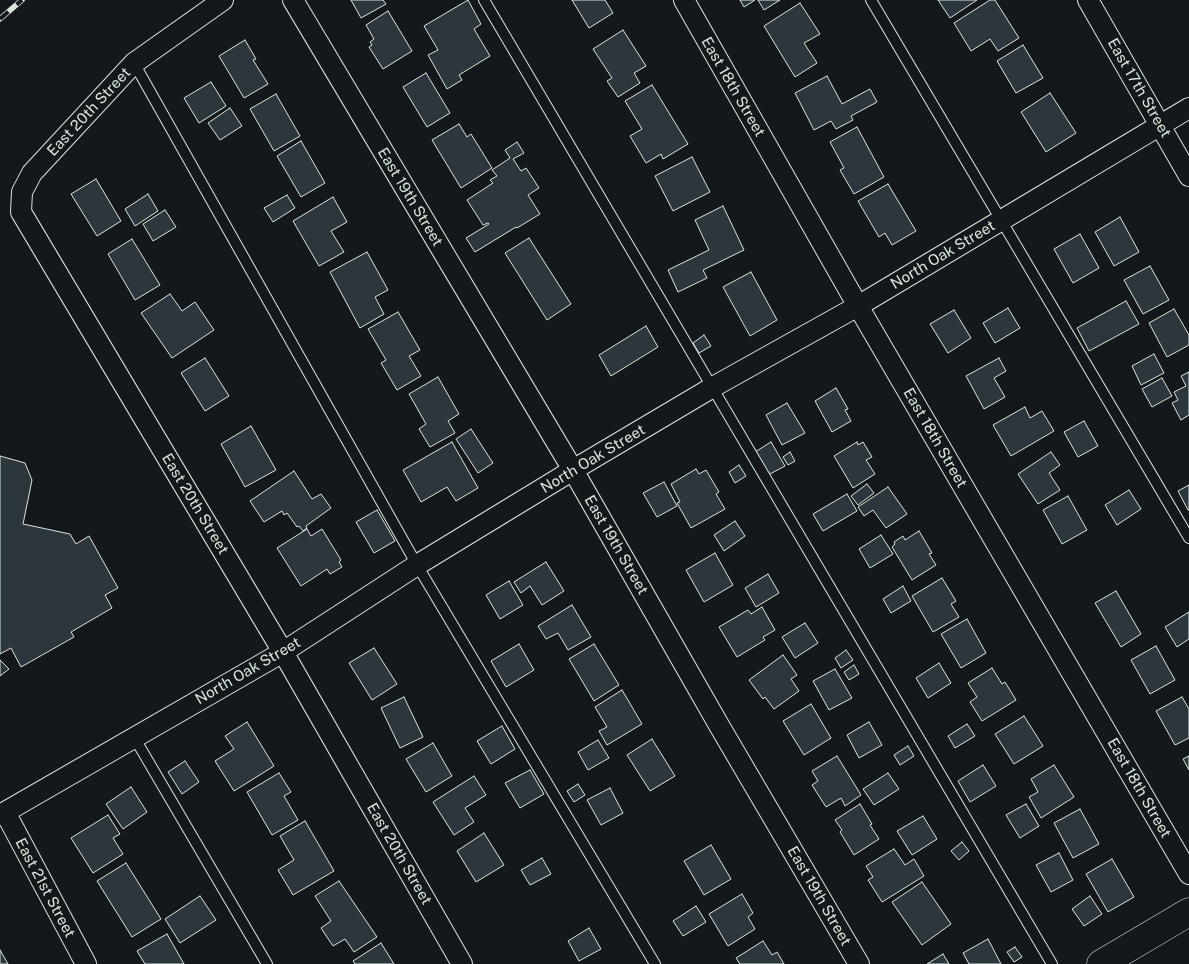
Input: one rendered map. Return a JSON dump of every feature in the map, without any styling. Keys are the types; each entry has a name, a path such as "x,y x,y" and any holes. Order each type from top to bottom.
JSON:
{"main road":[{"path":"1100,964 1189,912"}],"street":[{"name":"East 20th Street","path":"224,0 134,63 32,173 22,192 21,212 283,652 462,964"},
{"name":"East 19th Street","path":"293,0 573,470 858,964"},
{"name":"East 18th Street","path":"684,0 858,306 1189,874"},
{"name":"East 17th Street","path":"1088,0 1189,176"},
{"name":"North Oak Street","path":"2,814 283,652 418,565 573,470 713,387 858,306 1189,108"},
{"name":"East 21st Street","path":"2,814 86,964"}],"lane":[{"path":"484,0 1052,964"},
{"path":"871,0 1189,538"},
{"path":"134,63 418,565 655,964"},
{"path":"134,737 267,964"}],"building":[{"path":"351,0 383,0 386,4 361,18"},
{"path":"468,0 481,24 474,29 490,56 459,75 462,80 447,89 428,55 438,50 424,26"},
{"path":"572,0 605,0 613,13 589,28"},
{"path":"740,0 755,0 744,7"},
{"path":"758,0 780,0 764,10"},
{"path":"938,0 977,0 950,18"},
{"path":"990,0 995,0 1019,38 998,51 990,39 971,51 954,23"},
{"path":"800,3 820,34 804,43 817,63 795,77 764,26"},
{"path":"388,11 412,51 383,69 369,47 372,45 370,42 374,39 366,25"},
{"path":"623,30 646,66 634,73 640,83 618,97 607,81 612,78 593,49"},
{"path":"245,40 256,59 253,60 268,84 244,98 219,56"},
{"path":"1023,45 1043,78 1016,93 997,61"},
{"path":"426,73 450,113 427,127 403,87"},
{"path":"827,76 842,104 870,89 877,102 851,116 853,120 836,129 831,121 814,130 795,93"},
{"path":"211,82 226,106 199,123 184,98"},
{"path":"652,85 688,144 663,159 661,154 646,163 630,136 642,129 625,101"},
{"path":"1050,93 1076,133 1046,152 1021,112"},
{"path":"276,94 300,136 274,151 250,109"},
{"path":"230,108 242,126 220,140 208,123"},
{"path":"459,124 467,137 471,134 492,168 461,188 432,140"},
{"path":"857,127 884,177 854,194 840,170 844,168 830,142"},
{"path":"301,141 325,183 301,197 277,156"},
{"path":"517,142 524,153 513,159 521,171 526,168 539,188 528,195 540,214 475,252 466,238 489,224 483,225 467,200 493,183 490,180 497,176 492,170 510,158 505,150"},
{"path":"692,157 710,192 673,211 655,176"},
{"path":"96,179 121,221 97,236 71,194"},
{"path":"888,184 916,231 892,245 885,233 879,237 858,201"},
{"path":"148,194 158,211 135,226 125,209"},
{"path":"287,195 295,208 273,222 264,208"},
{"path":"333,197 347,222 331,231 344,252 319,266 293,221"},
{"path":"723,206 744,250 703,270 707,278 678,292 668,270 709,250 695,220"},
{"path":"165,210 176,227 153,241 143,224"},
{"path":"1120,217 1139,252 1114,266 1095,232"},
{"path":"1080,234 1099,268 1073,283 1054,249"},
{"path":"529,238 571,304 547,320 505,253"},
{"path":"132,239 160,285 135,300 108,254"},
{"path":"367,252 388,290 375,297 384,314 360,328 330,272"},
{"path":"1150,266 1169,300 1143,314 1124,280"},
{"path":"751,272 777,320 750,336 723,287"},
{"path":"170,294 182,311 195,302 214,330 172,358 141,313"},
{"path":"1126,301 1139,324 1089,351 1077,328"},
{"path":"1008,308 1020,328 995,343 983,323"},
{"path":"1174,309 1189,335 1189,345 1167,357 1149,323"},
{"path":"954,310 971,338 948,353 930,324"},
{"path":"398,312 420,350 409,356 421,376 397,390 381,363 386,360 368,329"},
{"path":"646,326 658,347 611,376 599,355"},
{"path":"704,335 711,346 699,353 693,343"},
{"path":"1154,354 1164,373 1141,385 1132,366"},
{"path":"205,358 229,396 205,411 181,373"},
{"path":"999,358 1006,371 994,378 1005,397 984,409 966,376"},
{"path":"1189,372 1189,415 1181,420 1172,403 1178,400 1174,392 1186,386 1181,376"},
{"path":"438,377 459,414 448,421 455,433 430,447 419,429 426,424 409,394"},
{"path":"1162,378 1172,396 1152,407 1142,389"},
{"path":"836,388 848,409 845,410 851,421 832,432 815,401"},
{"path":"787,403 805,433 782,445 766,415"},
{"path":"1025,407 1030,418 1042,411 1054,431 1011,456 993,425"},
{"path":"1084,421 1098,446 1078,457 1064,432"},
{"path":"251,426 276,470 245,487 221,444"},
{"path":"471,429 493,463 478,473 456,439"},
{"path":"452,442 478,488 456,501 447,487 421,502 403,470"},
{"path":"771,442 785,466 768,475 755,452"},
{"path":"857,442 858,445 863,442 872,457 866,460 875,474 853,488 834,456"},
{"path":"790,452 795,461 788,465 783,457"},
{"path":"1051,452 1060,465 1049,473 1060,490 1038,504 1018,474"},
{"path":"0,456 25,463 32,480 23,524 70,534 76,544 89,536 118,588 105,595 112,608 71,632 74,637 21,667 11,648 0,654"},
{"path":"739,465 746,476 735,483 729,472"},
{"path":"696,469 699,474 706,470 719,492 716,494 725,509 691,528 677,503 680,502 671,484"},
{"path":"294,471 312,499 321,494 331,508 306,526 307,528 303,531 299,526 297,527 287,513 284,515 282,511 264,522 250,501"},
{"path":"664,482 677,506 657,517 643,493"},
{"path":"867,484 874,493 858,505 851,496"},
{"path":"1189,485 1189,510 1188,510 1178,491"},
{"path":"888,487 907,514 886,528 873,510 864,516 858,507"},
{"path":"1129,490 1141,509 1117,525 1105,505"},
{"path":"847,494 857,511 823,531 813,514"},
{"path":"1068,496 1087,530 1062,544 1043,510"},
{"path":"377,510 395,541 374,553 356,522"},
{"path":"735,521 745,536 724,551 714,535"},
{"path":"307,529 311,536 322,529 341,560 339,562 342,567 330,574 327,569 301,586 277,548"},
{"path":"919,531 932,553 929,554 936,565 912,580 892,547 895,544 894,542 903,536 905,540"},
{"path":"881,535 893,554 870,568 859,549"},
{"path":"715,553 733,585 704,602 686,570"},
{"path":"546,562 564,591 542,605 530,586 521,593 514,582"},
{"path":"768,574 779,593 756,607 745,588"},
{"path":"942,578 956,601 951,604 959,617 933,632 912,596"},
{"path":"509,581 523,605 500,619 486,595"},
{"path":"903,586 911,601 891,613 883,599"},
{"path":"1116,591 1141,634 1121,647 1095,603"},
{"path":"572,605 591,637 568,650 558,633 546,639 538,626"},
{"path":"762,607 775,630 763,637 765,640 737,657 719,627 748,610 751,614"},
{"path":"1189,612 1189,639 1177,647 1165,627"},
{"path":"967,619 986,653 961,668 941,634"},
{"path":"805,623 818,643 795,658 782,637"},
{"path":"519,644 534,670 506,687 491,661"},
{"path":"594,644 619,685 594,701 569,659"},
{"path":"1156,646 1175,680 1150,694 1131,660"},
{"path":"374,648 397,684 372,700 349,663"},
{"path":"846,650 853,660 841,668 835,658"},
{"path":"783,655 797,675 791,679 799,691 774,709 765,697 763,699 749,680"},
{"path":"0,660 9,669 0,676"},
{"path":"939,663 951,683 928,698 916,678"},
{"path":"854,665 859,674 849,680 844,672"},
{"path":"992,668 1002,684 1005,682 1016,700 982,721 970,702 977,697 968,683"},
{"path":"835,669 852,698 829,710 813,681"},
{"path":"622,690 642,724 607,745 599,731 607,727 595,707"},
{"path":"404,697 423,737 400,748 381,708"},
{"path":"1182,697 1189,709 1189,738 1175,745 1156,711"},
{"path":"811,704 831,738 804,755 783,721"},
{"path":"1024,716 1043,746 1014,764 995,734"},
{"path":"247,722 274,766 234,791 215,761 234,749 225,736"},
{"path":"869,722 882,745 859,758 847,735"},
{"path":"967,724 975,736 955,748 948,736"},
{"path":"502,726 515,749 491,764 477,741"},
{"path":"652,739 675,776 650,791 627,755"},
{"path":"598,740 609,758 588,770 578,752"},
{"path":"433,743 452,776 426,792 406,759"},
{"path":"908,746 914,756 900,765 894,755"},
{"path":"837,756 861,795 845,806 841,798 826,807 812,785 818,781 812,771"},
{"path":"1189,756 1189,770 1183,759"},
{"path":"185,761 199,782 182,794 168,772"},
{"path":"983,765 996,786 970,802 958,781"},
{"path":"1054,765 1074,797 1041,818 1029,797 1038,792 1031,779"},
{"path":"530,770 544,794 520,808 505,783"},
{"path":"279,773 291,792 284,796 298,820 272,835 247,792"},
{"path":"888,773 899,789 874,805 863,789"},
{"path":"474,776 486,795 465,808 474,822 454,835 433,802"},
{"path":"578,784 585,795 574,802 567,791"},
{"path":"131,787 147,812 123,829 106,804"},
{"path":"610,788 623,813 601,825 587,800"},
{"path":"860,804 879,839 854,855 835,820"},
{"path":"1026,804 1039,826 1020,838 1006,815"},
{"path":"1080,809 1099,844 1073,858 1054,823"},
{"path":"108,815 120,834 113,838 123,854 93,873 71,838"},
{"path":"923,816 937,839 912,855 897,831"},
{"path":"305,821 334,871 293,895 278,870 294,860 280,836"},
{"path":"484,833 504,865 476,882 457,851"},
{"path":"962,842 969,851 959,860 951,851"},
{"path":"711,845 731,879 704,895 684,861"},
{"path":"894,849 905,865 914,859 924,876 882,902 868,880 873,877 866,866"},
{"path":"1059,853 1073,880 1051,892 1036,865"},
{"path":"542,858 551,874 530,885 521,870"},
{"path":"1112,859 1134,897 1108,912 1086,874"},
{"path":"126,863 161,919 132,937 97,881"},
{"path":"339,881 377,937 354,952 345,939 333,946 321,928 331,921 315,896"},
{"path":"922,882 951,924 922,945 892,902"},
{"path":"742,894 753,913 748,917 755,929 728,946 709,914"},
{"path":"200,896 216,920 180,943 165,919"},
{"path":"1090,896 1102,914 1084,926 1072,909"},
{"path":"696,906 706,922 683,936 673,921"},
{"path":"589,928 601,949 579,961 568,941"},
{"path":"167,934 184,964 145,964 137,951"},
{"path":"988,939 1001,964 969,964 963,953"},
{"path":"763,941 772,955 777,952 784,964 740,964 736,958"},
{"path":"381,943 394,964 355,964 353,961"},
{"path":"1015,947 1022,957 1014,962 1007,952"},
{"path":"0,950 8,964 0,964"},
{"path":"943,954 949,964 927,964"}],"railway":[{"path":"0,19 22,0"}]}
